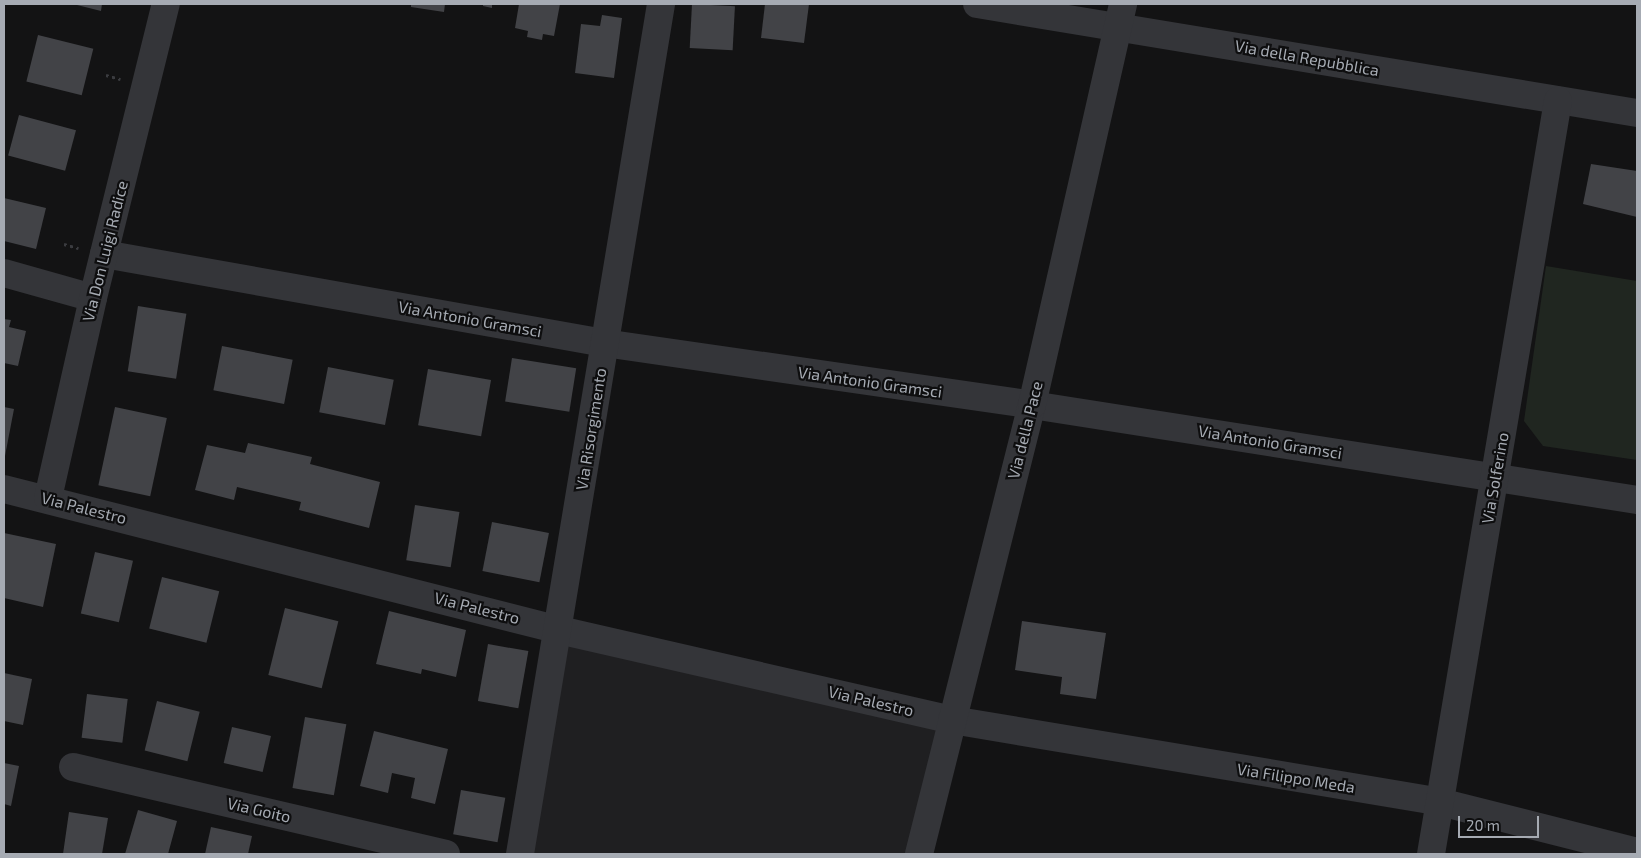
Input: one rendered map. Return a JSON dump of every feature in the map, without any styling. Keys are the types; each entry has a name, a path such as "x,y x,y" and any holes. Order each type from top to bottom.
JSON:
{"street":[{"name":"Via Don Luigi Radice","path":"48,498 93,298 166,4"},
{"name":"Via Risorgimento","path":"520,854 559,630 604,343 661,4"},
{"name":"Via della Repubblica","path":"977,4 1121,14 1558,102 1637,113"},
{"name":"Via della Pace","path":"919,854 1032,405 1121,14"},
{"name":"Via Solferino","path":"1431,854 1558,102"},
{"name":"Via Antonio Gramsci","path":"104,254 604,343 1032,405 1495,476 1637,500"},
{"path":"4,273 93,298"},
{"name":"Via Palestro","path":"4,489 48,498 559,630 952,720"},
{"name":"Via Filippo Meda","path":"952,720 1440,802 1637,852"},
{"name":"Via Goito","path":"73,766 446,854"}],"shaded area":[{"path":"1546,266 1637,281 1637,460 1543,446 1524,421"},
{"path":"566,638 942,726 911,854 528,854"}],"building":[{"path":"73,4 102,4 101,11"},
{"path":"411,4 445,4 444,12 411,7"},
{"path":"483,4 492,4 492,8 483,6"},
{"path":"519,4 560,4 554,36 543,34 542,40 527,37 528,31 515,28"},
{"path":"692,4 735,6 733,50 690,48"},
{"path":"765,4 809,4 804,43 761,38"},
{"path":"602,15 622,18 614,78 575,73 581,24 600,26"},
{"path":"38,35 93,49 82,95 26,82"},
{"path":"19,115 76,130 65,171 8,156"},
{"path":"1591,164 1637,171 1637,217 1583,204"},
{"path":"4,198 46,208 36,249 4,241"},
{"path":"138,306 186,314 176,379 128,371"},
{"path":"4,319 11,320 9,327 26,331 18,366 4,363"},
{"path":"222,346 293,360 284,404 213,390"},
{"path":"512,358 576,368 569,412 505,401"},
{"path":"328,367 394,380 385,425 319,412"},
{"path":"428,369 491,380 481,436 418,425"},
{"path":"4,407 14,409 5,456 4,456"},
{"path":"115,407 167,418 150,496 98,485"},
{"path":"248,443 312,457 310,464 380,482 369,528 299,510 301,502 237,487 234,500 195,490 207,445 245,453"},
{"path":"415,505 459,512 451,567 406,560"},
{"path":"492,522 549,533 539,582 482,571"},
{"path":"4,533 56,544 43,607 4,598"},
{"path":"95,552 133,561 119,622 81,613"},
{"path":"162,577 219,591 206,643 149,628"},
{"path":"285,608 338,621 322,688 268,675"},
{"path":"389,611 466,630 456,677 422,669 421,674 376,664"},
{"path":"1022,621 1106,633 1096,699 1060,694 1062,677 1015,670"},
{"path":"488,644 528,651 518,708 478,701"},
{"path":"4,673 32,679 23,725 4,721"},
{"path":"87,694 128,699 122,743 82,738"},
{"path":"157,701 200,712 187,761 145,750"},
{"path":"305,717 346,724 334,795 292,788"},
{"path":"232,727 271,736 263,772 224,763"},
{"path":"374,731 448,749 435,804 411,798 415,778 392,773 388,793 360,786"},
{"path":"4,763 19,766 11,806 4,804"},
{"path":"461,790 505,798 498,842 453,834"},
{"path":"138,810 177,821 168,854 125,854"},
{"path":"69,812 108,818 102,854 63,854"},
{"path":"211,827 252,836 248,854 205,854"}]}
